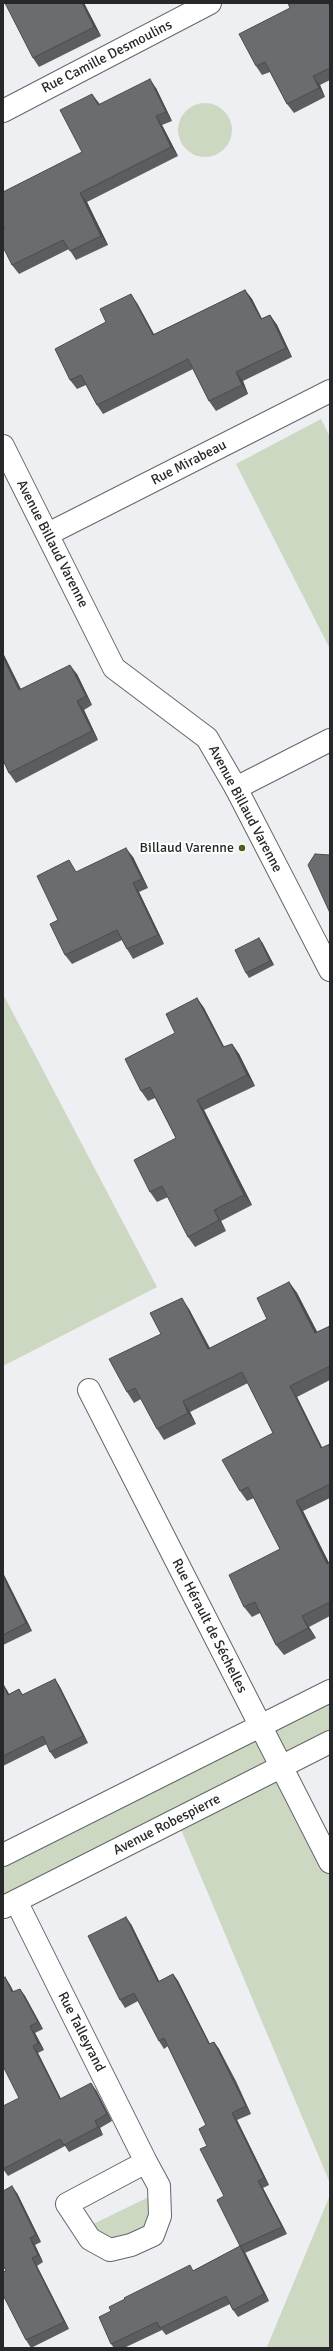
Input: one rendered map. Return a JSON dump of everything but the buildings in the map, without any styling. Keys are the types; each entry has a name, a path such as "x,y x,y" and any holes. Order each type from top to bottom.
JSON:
{"street":[{"name":"Rue Camille Desmoulins","path":"3,111 210,3"},
{"name":"Rue Mirabeau","path":"48,534 330,391"},
{"name":"Avenue Billaud Varenne","path":"3,446 114,668 207,738 236,788 330,970"},
{"path":"236,788 330,740"},
{"name":"Rue Hérault de Séchelles","path":"89,1390 330,1862"},
{"path":"3,1855 330,1691"},
{"name":"Avenue Robespierre","path":"10,1904 330,1742"},
{"name":"Rue Talleyrand","path":"10,1904 159,2186 160,2216 153,2235 131,2245 110,2250 90,2239 67,2204 146,2162"}],"green space":[{"path":"205,103 215,105 224,111 230,120 232,130 230,140 224,149 215,155 205,157 195,155 186,149 180,140 178,130 180,120 186,111 195,105"},
{"path":"321,419 330,437 330,649 236,464"},
{"path":"3,994 157,1287 3,1366"},
{"path":"330,1691 330,1742 274,1771 330,1872 330,2183 177,1820 3,1908 3,1855"},
{"path":"159,2192 160,2216 131,2245 83,2229"},
{"path":"330,2195 330,2348 266,2348 267,2347"}],"place":[{"name":"Billaud Varenne","path":"242,848"}]}
